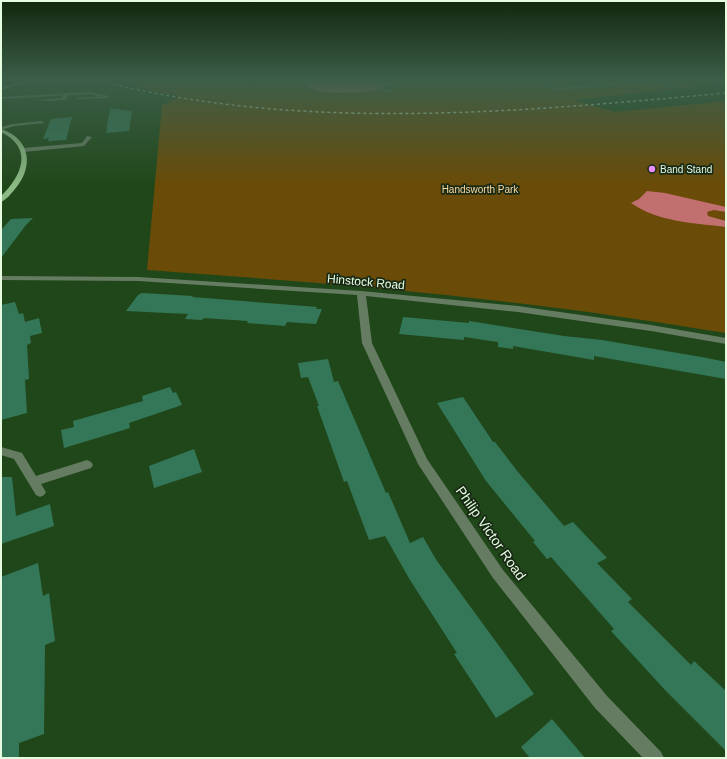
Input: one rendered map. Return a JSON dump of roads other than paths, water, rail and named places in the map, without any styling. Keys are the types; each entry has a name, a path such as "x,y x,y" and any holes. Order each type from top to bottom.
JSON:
{"main road":[{"path":"1,130 15,138 23,150 25,157 19,180 1,200"}],"street":[{"path":"1,130 13,125 42,122"},
{"path":"23,150 84,144 89,138"},
{"name":"Hinstock Road","path":"1,278 138,279 361,293 518,309 651,328 726,341"},
{"name":"Philip Victor Road","path":"361,293 367,343 422,461 498,574 601,702 654,758"},
{"path":"1,451 18,456 40,492"},
{"path":"34,481 87,465"}],"place":[{"name":"Band Stand","path":"652,169"}],"park label":[{"name":"Handsworth Park","path":"480,189"}]}
